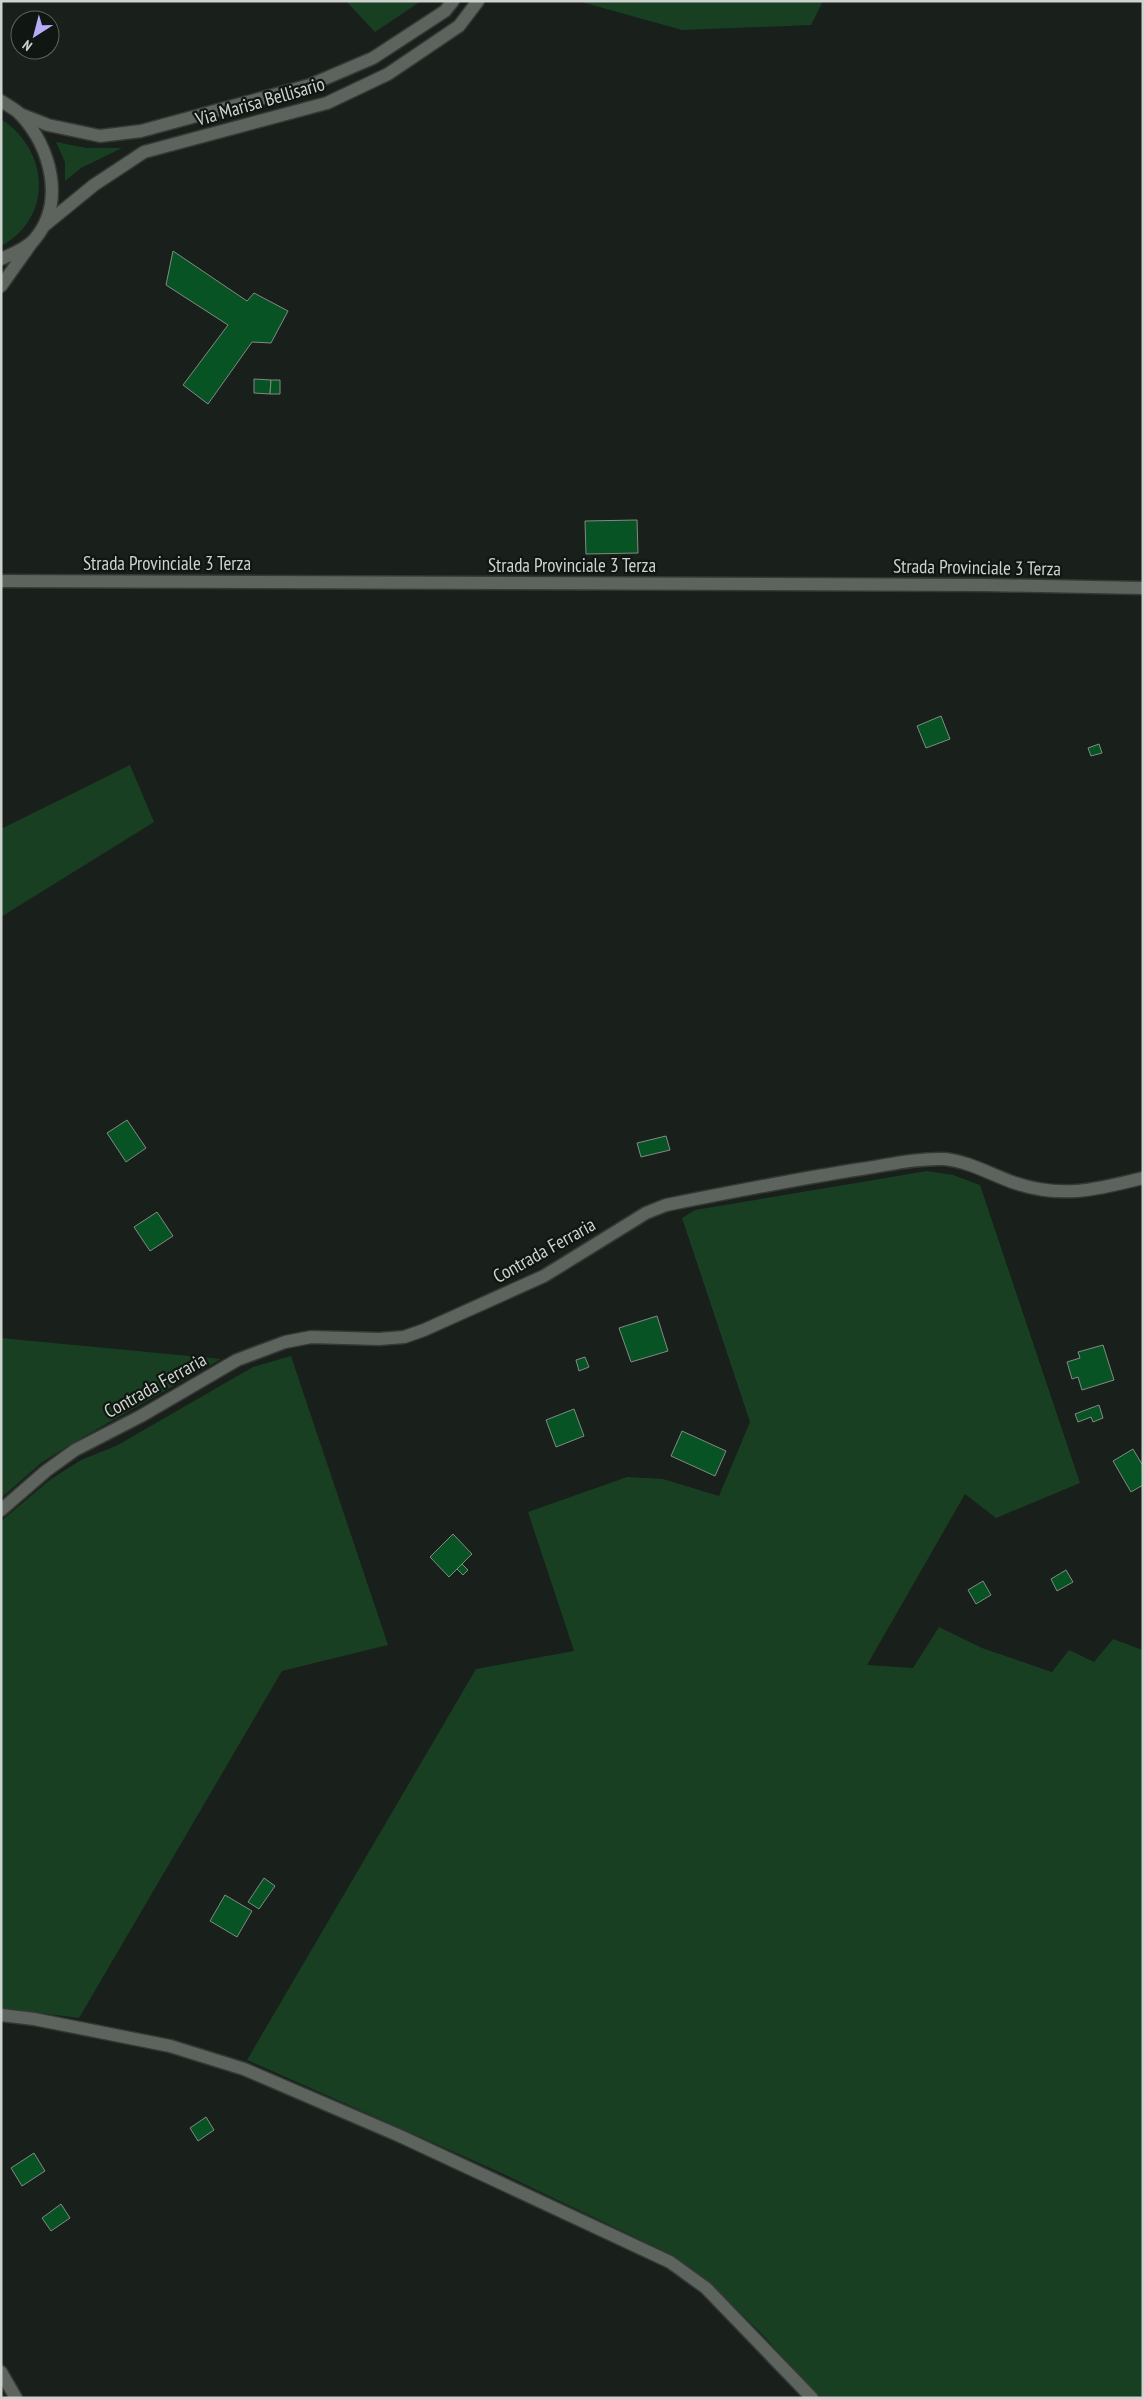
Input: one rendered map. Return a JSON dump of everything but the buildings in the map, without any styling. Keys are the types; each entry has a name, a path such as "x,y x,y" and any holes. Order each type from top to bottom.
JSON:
{"street":[{"name":"Via Marisa Bellisario","path":"20,114 48,125 100,136 141,131 310,85 373,58 445,11 452,1"},
{"name":"Via Marisa Bellisario","path":"45,225 94,185 144,152 326,103 388,74 459,26 478,1"},
{"path":"1,101 20,114 46,153 53,185 45,225 1,286"},
{"path":"1,259 17,252 33,241"},
{"name":"Strada Provinciale 3 Terza","path":"1,582 984,585 1143,588"},
{"name":"Contrada Ferraria","path":"1,1510 46,1471 75,1450 141,1416 237,1360 285,1342 311,1337 378,1339 404,1337 424,1330 544,1276 646,1213 666,1205 797,1178 921,1160 945,1160 966,1163 1014,1182 1064,1193 1092,1190 1143,1178"},
{"path":"1,2015 34,2019 170,2046 244,2069 400,2136 670,2262 706,2288 812,2398"},
{"path":"1,2372 16,2398"}],"green space":[{"path":"346,1 421,1 375,32"},
{"path":"578,1 823,1 811,25 682,30"},
{"path":"1,119 17,132 29,148 36,165 39,183 37,201 30,218 18,233 1,246"},
{"path":"56,142 87,148 122,148 81,168 65,181 65,162"},
{"path":"130,765 154,822 1,917 1,829"},
{"path":"927,1171 953,1175 980,1185 1080,1483 996,1518 965,1494 867,1665 913,1668 939,1627 982,1648 1052,1672 1069,1650 1094,1662 1113,1639 1143,1650 1143,2398 820,2398 762,2334 710,2283 672,2255 499,2172 247,2060 476,1669 574,1651 528,1512 627,1477 663,1479 719,1496 750,1422 682,1218 695,1210"},
{"path":"1,1338 221,1359 76,1441 41,1463 1,1498"},
{"path":"291,1356 388,1645 282,1671 79,2018 1,2008 1,1521 51,1479 81,1460 116,1446 253,1367"}]}
